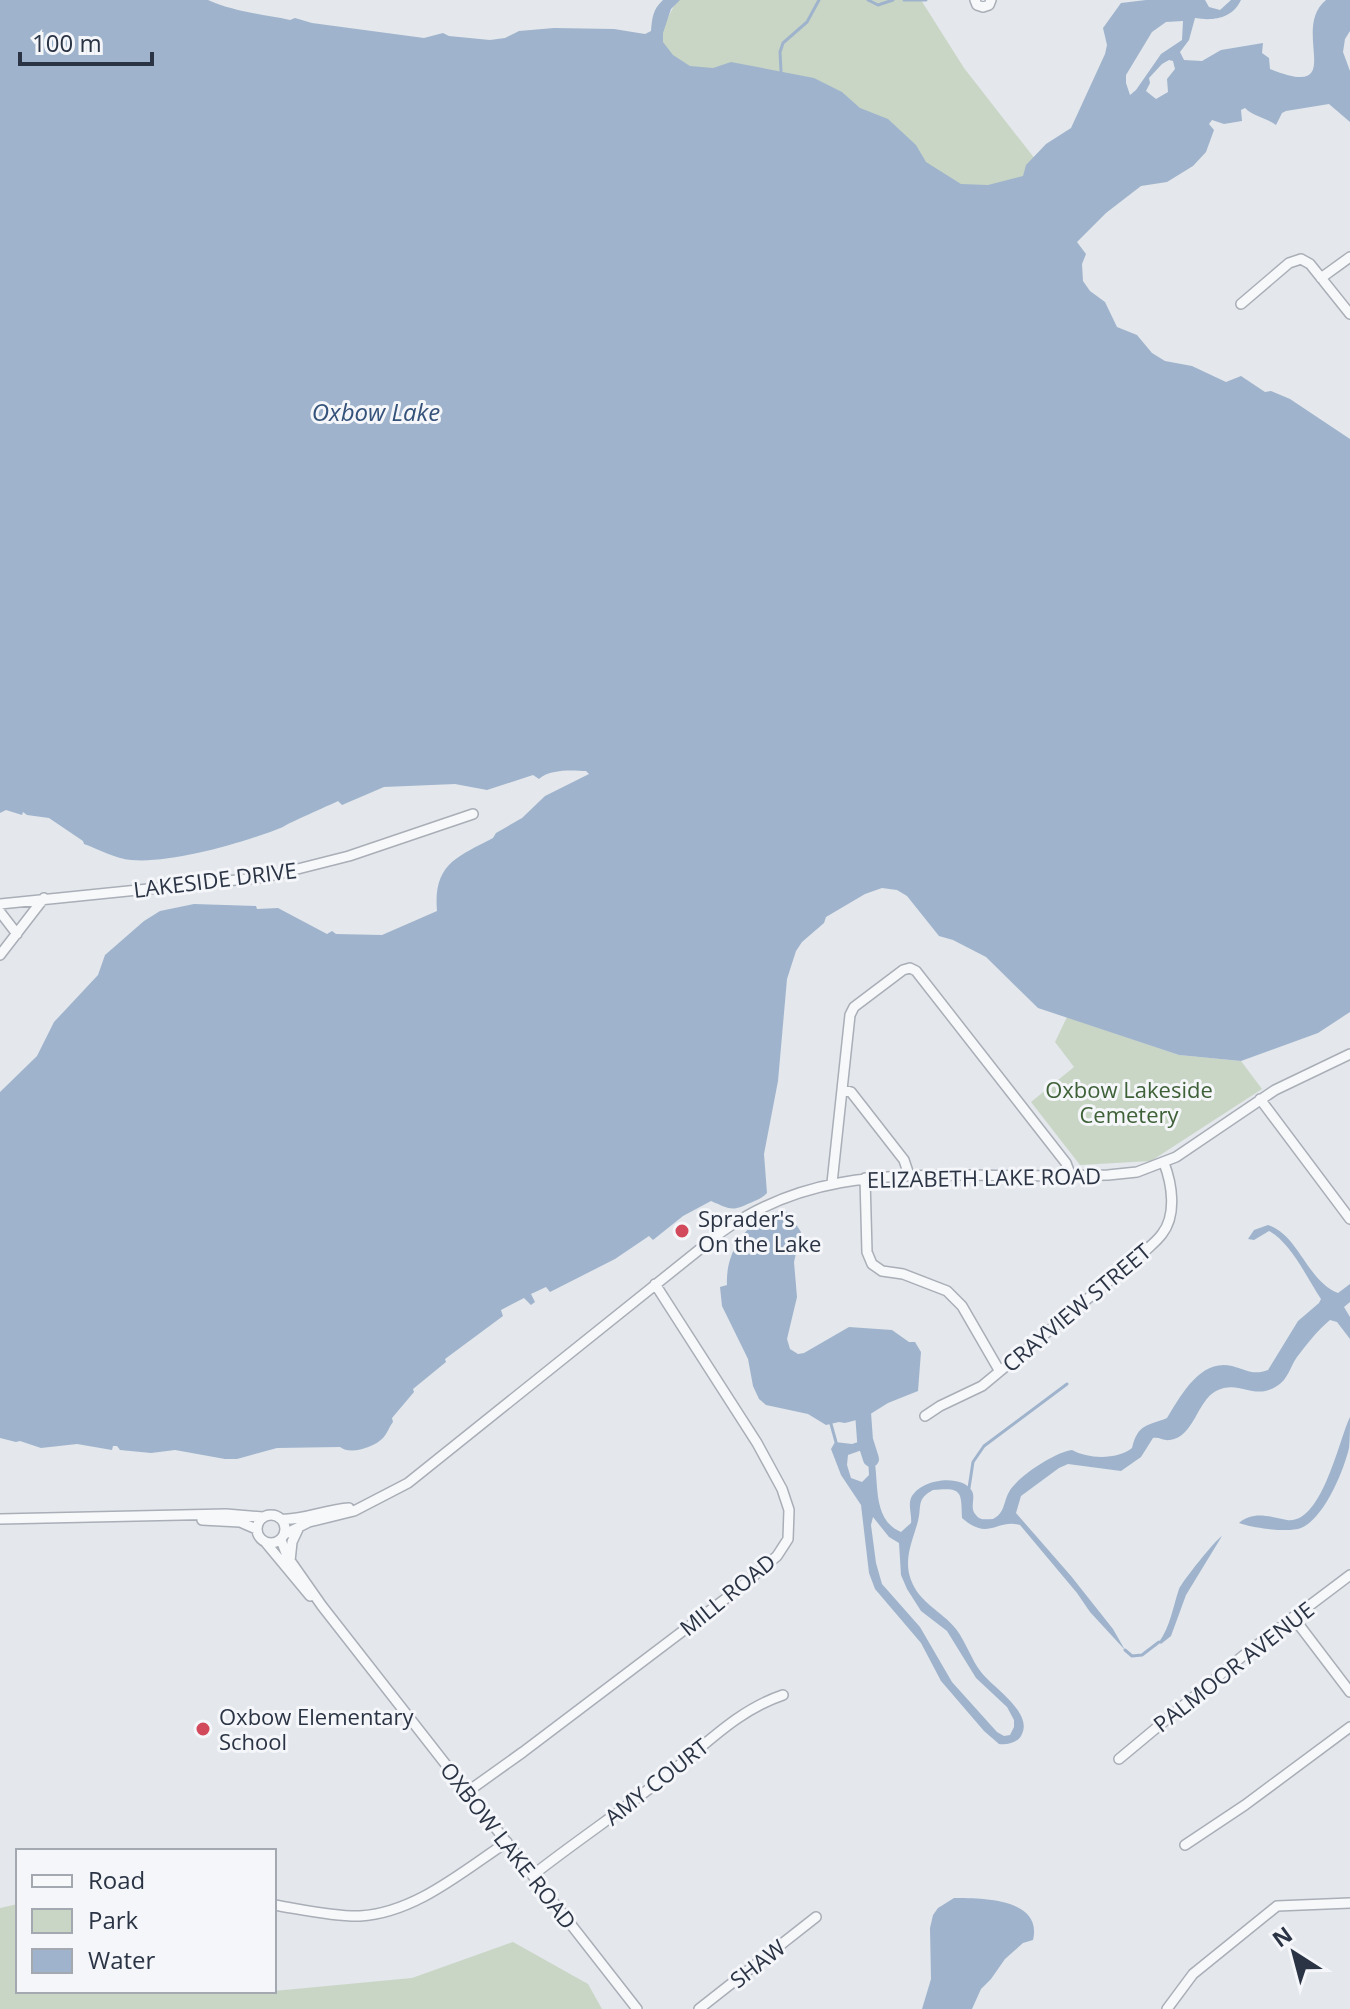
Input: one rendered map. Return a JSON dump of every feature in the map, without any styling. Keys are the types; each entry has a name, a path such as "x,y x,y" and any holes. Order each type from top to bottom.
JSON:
{"street":[{"path":"975,0 977,5 983,7 989,5 991,0"},
{"path":"1321,278 1350,257"},
{"path":"1241,304 1293,260 1305,260 1350,314"},
{"name":"LAKESIDE DRIVE","path":"0,904 266,877 349,856 473,814"},
{"path":"0,955 44,898"},
{"path":"0,912 17,934"},
{"path":"832,1183 852,1011 903,970 910,968 916,971 1066,1163 1071,1176"},
{"name":"ELIZABETH LAKE ROAD","path":"283,1537 299,1527 384,1498 415,1478 655,1284 748,1215 789,1196 832,1183 865,1178 909,1175 1071,1176 1137,1172 1164,1163 1260,1099 1350,1054"},
{"path":"844,1090 851,1092 904,1160 909,1175"},
{"path":"1260,1099 1348,1213"},
{"name":"CRAYVIEW STREET","path":"925,1416 982,1386 1143,1253 1164,1232 1172,1189 1164,1163"},
{"path":"865,1178 867,1252 872,1264 882,1271 903,1274 947,1291 962,1306 999,1370"},
{"name":"MILL ROAD","path":"467,1792 737,1590 777,1556 788,1539 789,1510 782,1489 757,1443 655,1284"},
{"name":"ELIZABETH LAKE ROAD","path":"281,1519 297,1519 332,1509 356,1509"},
{"path":"0,1519 226,1514 263,1517 273,1515 281,1519 285,1528 283,1537 274,1544 265,1542 256,1529 240,1522 179,1516"},
{"path":"256,1529 263,1517"},
{"path":"290,1561 292,1542 299,1527"},
{"name":"OXBOW LAKE ROAD","path":"283,1537 290,1561 322,1606 637,2009"},
{"name":"OXBOW LAKE ROAD","path":"265,1542 294,1580 322,1606"},
{"name":"PALMOOR AVENUE","path":"1119,1759 1221,1673 1350,1575"},
{"path":"1293,1617 1350,1692"},
{"name":"AMY COURT","path":"533,1875 689,1758 731,1721 747,1710 783,1695"},
{"path":"1185,1845 1254,1799 1350,1727"},
{"path":"276,1905 360,1916 399,1908 430,1893 507,1842"},
{"path":"1167,2009 1193,1974 1277,1906 1350,1903"},
{"name":"SHAW","path":"699,2009 816,1917"}],"green space":[{"path":"677,0 921,0 964,68 1053,182 967,218 653,47"},
{"name":"Oxbow Lakeside Cemetery","path":"1067,1017 1179,1055 1241,1061 1262,1089 1151,1161 1080,1165 1031,1102 1074,1067 1055,1042"},
{"path":"16,1904 16,1993 276,1993 412,1978 513,1942 588,1984 602,2009 0,2009 0,1908"}],"water":[{"name":"Oxbow Lake","path":"0,0 208,0 238,10 290,20 295,18 424,38 443,33 490,40 505,38 519,31 554,28 614,29 645,34 651,31 654,14 663,0 680,0 671,9 663,42 673,55 690,66 713,68 731,62 814,78 842,92 860,108 888,119 916,145 926,162 961,184 988,185 1023,176 1026,165 1046,144 1071,128 1105,54 1107,45 1103,28 1121,3 1205,0 1209,7 1220,10 1231,0 1241,0 1227,15 1195,18 1189,40 1180,52 1184,60 1202,61 1221,50 1263,43 1262,53 1269,58 1270,69 1294,76 1307,76 1313,69 1316,13 1326,0 1350,0 1350,31 1343,52 1350,71 1350,122 1329,104 1286,111 1276,125 1245,108 1241,110 1242,121 1224,124 1212,120 1209,124 1214,130 1206,152 1193,166 1167,182 1141,186 1106,213 1077,242 1086,254 1082,264 1083,281 1090,291 1105,302 1117,327 1137,335 1152,353 1165,361 1192,366 1226,382 1241,376 1265,392 1271,391 1290,399 1350,439 1350,1012 1318,1033 1241,1061 1179,1055 1038,1008 986,957 939,936 907,896 897,890 882,888 865,894 826,917 824,923 796,951 787,979 778,1081 764,1154 767,1193 761,1198 734,1208 711,1201 683,1216 653,1240 649,1236 615,1259 550,1292 546,1287 531,1294 535,1302 531,1305 524,1298 501,1310 503,1316 445,1359 446,1362 413,1389 414,1392 392,1418 393,1422 384,1436 368,1447 355,1450 340,1447 277,1448 237,1459 175,1450 151,1453 120,1450 117,1446 113,1446 112,1450 77,1444 41,1448 0,1438 0,1092 37,1056 54,1022 98,975 105,955 160,911 194,904 278,908 327,934 332,931 336,934 382,935 437,911 439,882 443,872 458,857 522,818 545,796 589,774 586,771 561,771 539,779 533,775 487,790 455,784 384,787 342,805 338,801 249,839 166,859 119,858 84,844 49,818 6,810 0,813","holes":["1183,21 1182,40 1161,54 1130,95 1126,75 1152,32 1166,22","1169,60 1173,61 1175,69 1167,79 1168,92 1156,99 1146,91 1149,78"]},
{"path":"781,1211 788,1212 801,1232 794,1262 797,1297 787,1339 790,1349 798,1354 804,1353 849,1327 892,1330 909,1342 915,1342 921,1352 918,1391 888,1403 864,1418 826,1425 808,1414 766,1405 759,1399 748,1359 722,1306 720,1287 727,1285 730,1260 741,1238 758,1221"},
{"path":"1268,1225 1279,1230 1327,1287 1338,1293 1350,1284 1350,1302 1344,1307 1350,1317 1350,1339 1337,1322 1330,1320 1297,1357 1284,1380 1272,1389 1256,1391 1233,1387 1216,1391 1204,1402 1185,1432 1170,1440 1153,1438 1141,1457 1121,1471 1068,1464 1021,1496 1016,1513 1071,1576 1113,1629 1125,1650 1020,1525 1005,1524 986,1529 971,1525 962,1518 958,1493 950,1489 933,1490 922,1500 908,1557 911,1580 920,1595 956,1629 981,1672 1022,1718 1024,1727 1021,1736 1012,1743 999,1744 941,1681 921,1643 875,1589 869,1573 861,1505 841,1475 831,1449 835,1442 852,1444 867,1439 875,1462 883,1515 890,1525 901,1532 911,1523 911,1498 923,1486 951,1480 960,1482 972,1491 976,1515 982,1519 993,1519 1002,1511 1013,1486 1056,1455 1072,1450 1102,1457 1126,1452 1132,1448 1141,1430 1167,1418 1201,1373 1221,1365 1253,1372 1268,1370 1298,1321 1319,1303 1321,1299 1284,1244 1269,1231 1254,1240 1248,1239 1254,1230","holes":["862,1450 868,1458 869,1475 862,1482 851,1478 847,1465 848,1455","873,1517 889,1537 899,1543 901,1575 921,1611 947,1631 976,1678 1007,1707 1014,1720 1010,1735 997,1732 952,1682 920,1627 882,1584 876,1563 871,1525"]},
{"path":"1350,1417 1349,1448 1343,1469 1318,1515 1301,1528 1288,1530 1239,1523 1256,1516 1287,1520 1299,1518 1310,1509 1328,1479"},
{"path":"1222,1536 1186,1595 1171,1636 1161,1644 1159,1642 1169,1623 1179,1589"},
{"path":"954,1898 993,1900 1020,1908 1034,1926 1033,1940 1023,1943 1005,1959 981,1989 972,2009 922,2009 931,1979 930,1928 933,1915"}],"waterway":[{"path":"781,71 783,43 807,22 819,0"},
{"path":"868,0 878,5 893,0"},
{"path":"904,0 926,0"},
{"path":"969,1488 973,1462 984,1446 1067,1384"},
{"path":"862,1399 865,1440 871,1459"},
{"path":"831,1424 836,1442"},
{"path":"1125,1650 1132,1656 1142,1655 1159,1642"}],"place":[{"name":"Sprader's On the Lake","path":"682,1231"},
{"name":"Oxbow Elementary School","path":"203,1729"}]}
